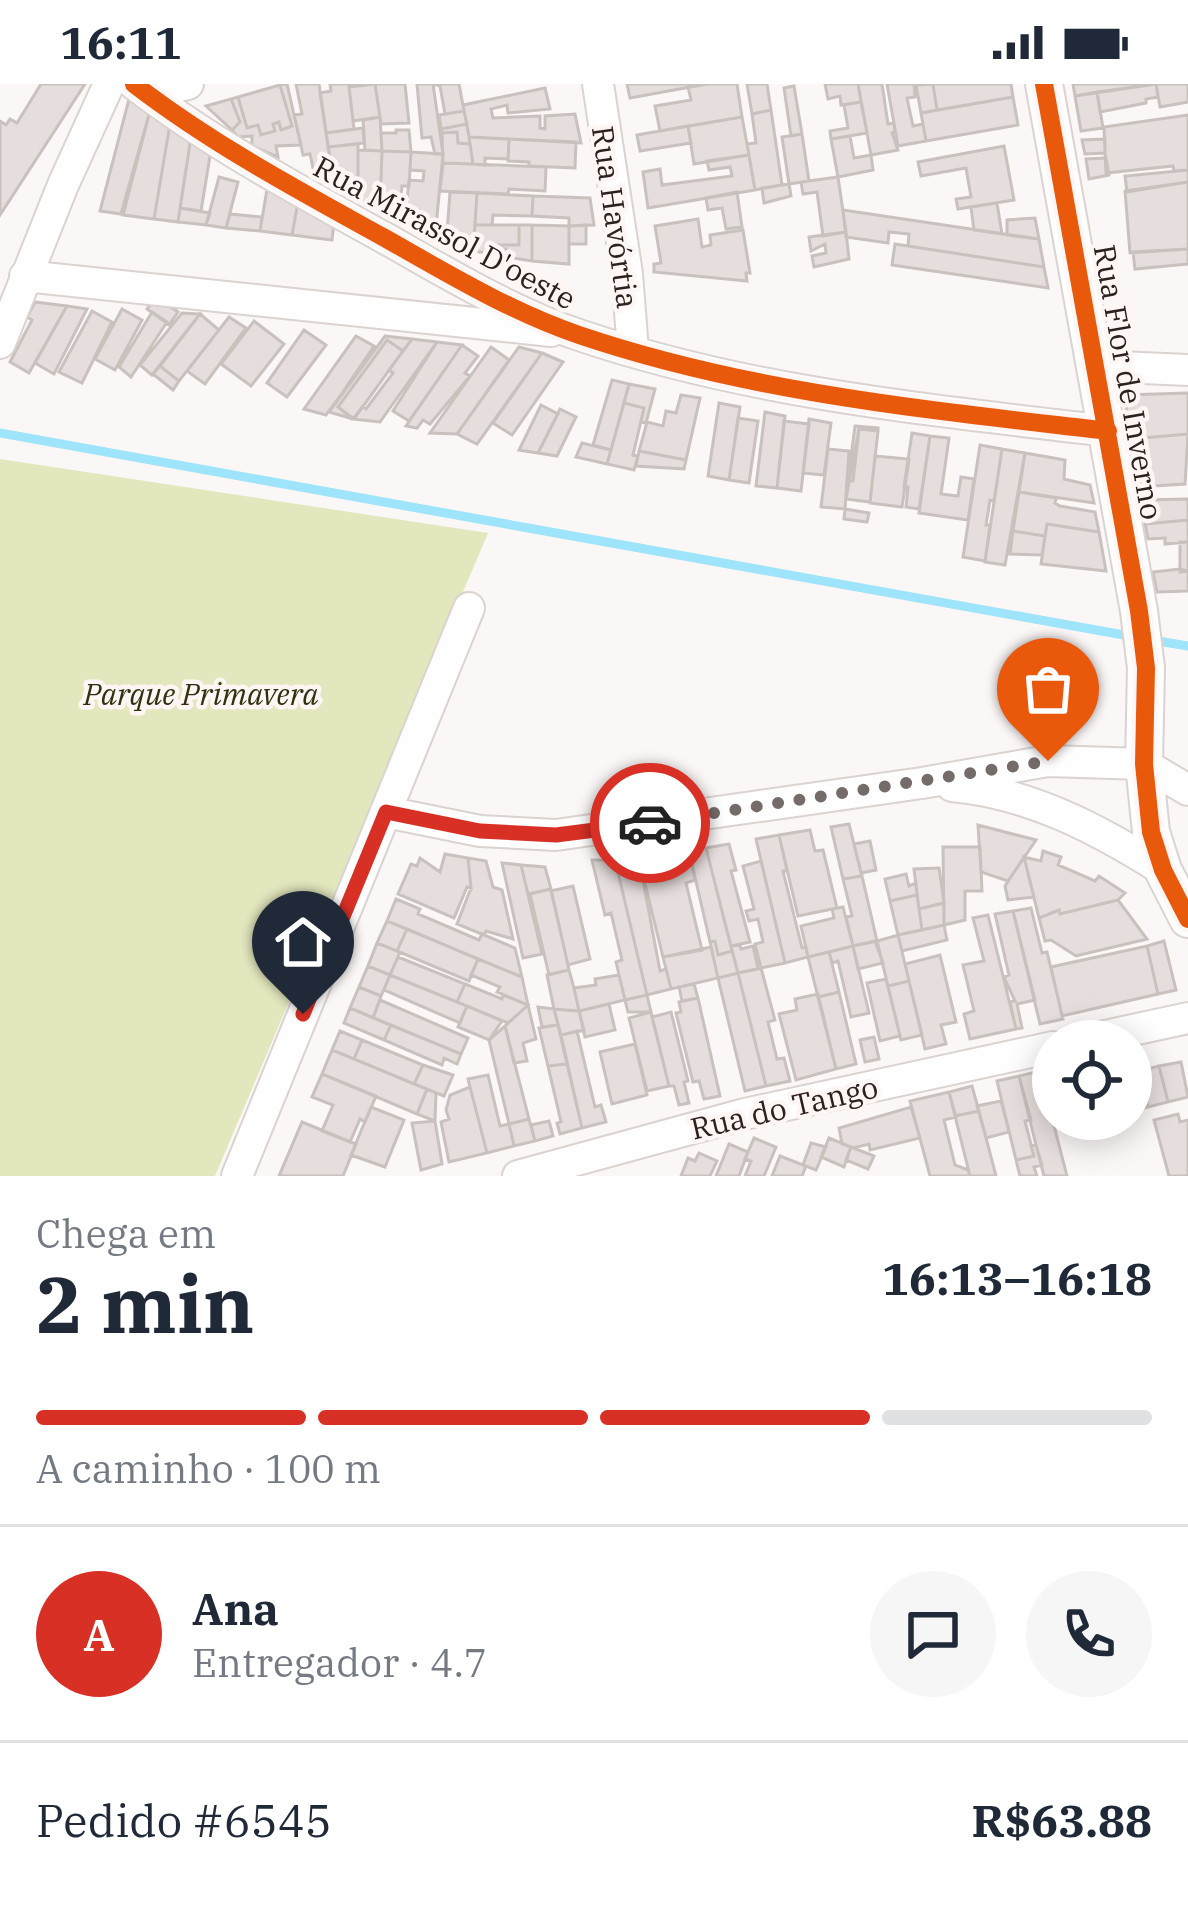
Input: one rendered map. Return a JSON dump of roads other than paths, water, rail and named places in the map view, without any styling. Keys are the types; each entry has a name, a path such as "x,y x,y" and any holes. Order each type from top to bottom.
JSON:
{"street":[{"path":"0,344 109,84"},
{"path":"141,89 188,84"},
{"name":"Rua Havórtia","path":"598,84 627,274 632,350"},
{"name":"Rua Flor de Inverno","path":"1044,84 1139,611 1146,668 1144,764 1151,832 1163,870 1188,920"},
{"name":"Rua Mirassol D'oeste","path":"141,89 215,141 336,211 450,274 575,334 723,375 848,400 1108,430"},
{"path":"25,276 575,334"},
{"path":"1097,366 1188,370"},
{"path":"237,1176 469,608"},
{"path":"386,812 480,831 556,835 1048,761 1144,764 1188,790"},
{"path":"922,783 998,793 1041,806 1083,823 1163,870"},
{"path":"1152,1026 1188,1018"},
{"name":"Rua do Tango","path":"518,1176 745,1114 1032,1052"}],"waterway":[{"path":"0,433 1135,637"},
{"path":"1152,640 1188,646"}],"park label":[{"name":"Parque Primavera","path":"201,693"}]}
